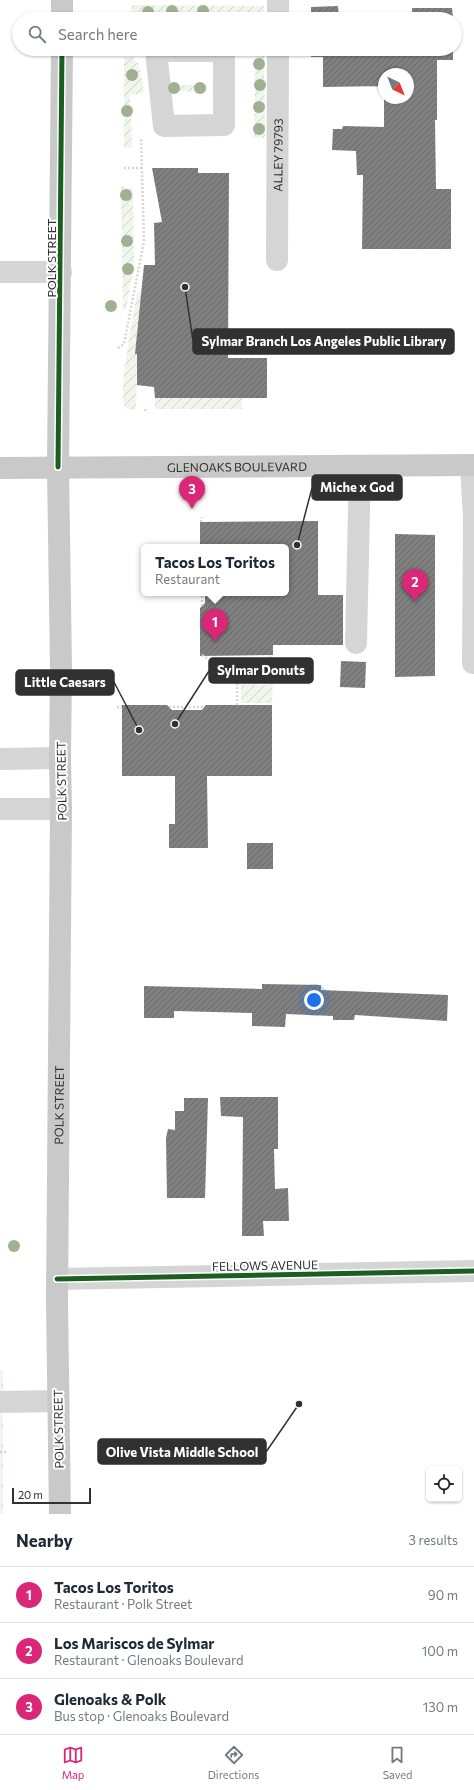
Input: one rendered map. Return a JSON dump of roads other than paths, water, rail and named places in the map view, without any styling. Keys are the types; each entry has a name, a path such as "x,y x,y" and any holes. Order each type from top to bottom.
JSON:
{"main road":[{"path":"62,0 62,12"},
{"name":"POLK STREET","path":"60,1514 57,1279 61,668 58,467 62,56"},
{"name":"GLENOAKS BOULEVARD","path":"0,468 472,466"}],"street":[{"path":"278,0 278,12"},
{"path":"156,56 164,126 224,125 224,56"},
{"name":"ALLEY 79793","path":"277,260 278,56"},
{"path":"0,272 61,272"},
{"path":"356,643 360,466"},
{"path":"472,466 474,518 473,663"},
{"path":"0,759 60,758"},
{"path":"0,810 61,809"},
{"name":"FELLOWS AVENUE","path":"57,1279 474,1272"},
{"path":"0,1402 58,1401"}],"place":[{"name":"Sylmar Branch Los Angeles Public Library","path":"185,287"},
{"name":"Glenoaks & Polk","path":"192,509"},
{"name":"Miche x God","path":"297,545"},
{"name":"Los Mariscos de Sylmar","path":"415,602"},
{"name":"Tacos Los Toritos","path":"215,642"},
{"name":"Sylmar Donuts","path":"175,724"},
{"name":"Little Caesars","path":"139,730"},
{"name":"Olive Vista Middle School","path":"299,1404"}]}
